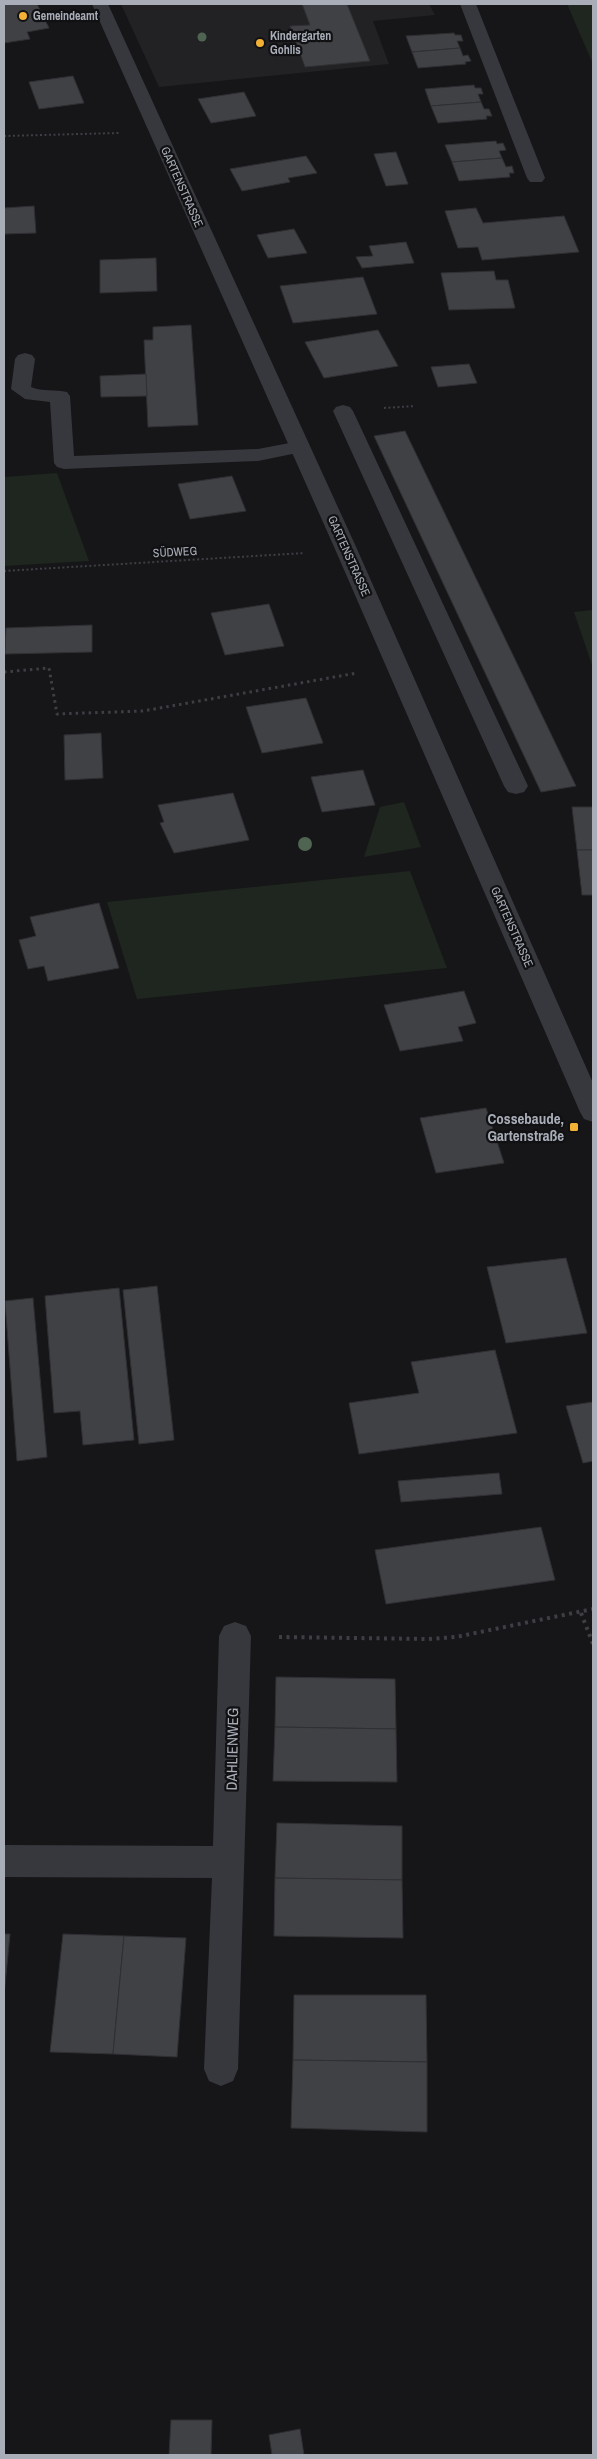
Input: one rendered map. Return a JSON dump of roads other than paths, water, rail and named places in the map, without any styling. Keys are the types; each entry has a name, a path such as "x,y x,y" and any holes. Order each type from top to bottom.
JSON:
{"street":[{"name":"GARTENSTRASSE","path":"100,4 346,549 593,1112"},
{"path":"468,4 536,178"},
{"path":"25,359 12,390 32,395 60,396 64,462 258,455 300,447"},
{"path":"344,411 516,786"},
{"name":"DAHLIENWEG","path":"221,2069 235,1636"},
{"path":"4,1860 229,1862"}],"place":[{"name":"Gemeindeamt","path":"23,16"},
{"name":"Kindergarten Gohlis","path":"260,43"},
{"name":"Cossebaude, Gartenstraße","path":"574,1127"}]}
